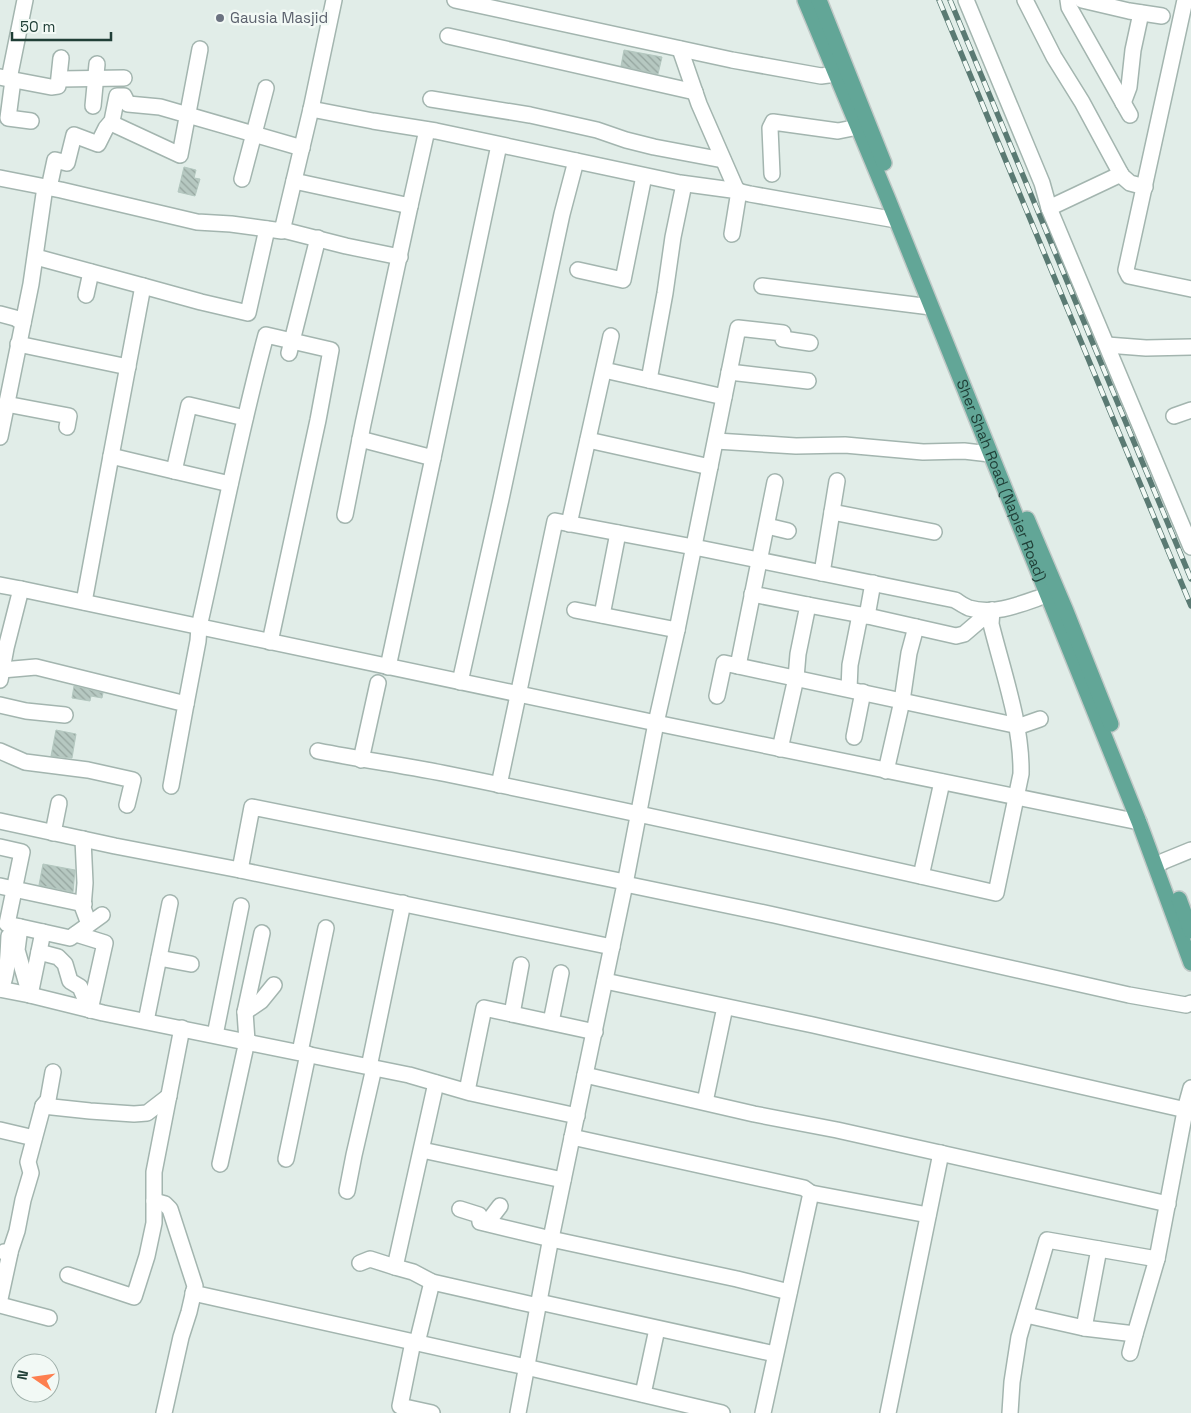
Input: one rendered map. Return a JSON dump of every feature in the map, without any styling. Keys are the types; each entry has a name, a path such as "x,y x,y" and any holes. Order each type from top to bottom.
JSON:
{"main road":[{"name":"Sher Shah Road (Napier Road)","path":"805,0 931,307 1061,613 1160,864 1191,963"},
{"name":"Sher Shah Road (Napier Road)","path":"819,0 994,452 1047,595 1061,613 1139,822 1191,931"}],"street":[{"path":"25,0 7,79 8,118 30,121"},
{"path":"283,230 334,0"},
{"path":"455,0 765,66 821,76 836,74"},
{"path":"966,0 1042,183 1049,208 1191,547"},
{"path":"1025,0 1054,57 1082,102 1121,174 1130,183 1144,187"},
{"path":"1068,0 1069,7 1127,109 1133,50 1134,8"},
{"path":"1082,0 1134,8 1162,16"},
{"path":"1184,0 1184,40 1144,187 1126,270 1129,276 1191,289"},
{"path":"448,36 695,92"},
{"path":"200,49 186,116 180,155 117,121 114,115 115,100 117,96 124,96 128,104 160,107 186,116 302,148"},
{"path":"680,49 695,92 723,160 734,186 739,191"},
{"path":"7,79 51,87 58,86 61,58"},
{"path":"60,79 96,71 124,78"},
{"path":"93,106 96,71"},
{"path":"242,179 266,88"},
{"path":"431,99 530,115 597,130 654,147 723,160"},
{"path":"0,437 36,257 47,188 55,160 67,163 74,135 98,144 106,128 145,106"},
{"path":"311,109 427,130 684,184 739,191 896,220"},
{"path":"772,174 770,128 773,122 838,131 858,127"},
{"path":"345,515 427,130"},
{"path":"388,666 499,145"},
{"path":"460,682 562,214 576,161"},
{"path":"1049,208 1121,174"},
{"path":"578,270 623,280 644,176"},
{"path":"0,178 197,222 231,224 282,232 283,230 400,257"},
{"path":"294,182 410,206"},
{"path":"649,380 673,236 684,184"},
{"path":"732,234 739,191"},
{"path":"36,257 200,302 248,313 267,229"},
{"path":"291,347 318,238"},
{"path":"86,295 91,272"},
{"path":"84,602 143,286"},
{"path":"762,286 931,307"},
{"path":"0,314 23,322"},
{"path":"518,1413 551,1239 612,947 656,723 678,630 738,328 783,332 783,339 810,343"},
{"path":"170,786 198,642 199,627 245,418 266,335 291,347 331,350 318,420 270,642"},
{"path":"569,524 611,336"},
{"path":"18,344 128,367"},
{"path":"1107,345 1146,348 1191,347"},
{"path":"604,370 724,397"},
{"path":"729,372 808,381"},
{"path":"6,404 69,416 67,427"},
{"path":"174,471 189,405 245,418"},
{"path":"1174,416 1191,410"},
{"path":"360,439 433,458"},
{"path":"588,440 710,467"},
{"path":"716,441 796,446 845,445 923,452 994,452"},
{"path":"111,456 230,484"},
{"path":"822,573 837,481"},
{"path":"738,666 775,482"},
{"path":"832,512 934,532"},
{"path":"499,785 556,521 955,600 968,608 992,610 1008,608 1047,595"},
{"path":"766,526 788,531"},
{"path":"602,615 618,532"},
{"path":"854,737 856,691 850,665 873,583"},
{"path":"0,585 780,749 1139,822"},
{"path":"21,589 3,647 1,675 36,667 186,704"},
{"path":"752,594 863,615 956,636 964,634 992,610"},
{"path":"780,749 796,678 798,654 808,605"},
{"path":"575,610 678,630"},
{"path":"318,751 450,775 638,814 996,893 1022,774 1022,765 1017,726 991,624 992,610"},
{"path":"886,770 916,627"},
{"path":"717,696 724,663 1017,726 1040,719"},
{"path":"361,760 378,683"},
{"path":"0,705 26,711 65,716"},
{"path":"0,751 25,762 88,770 133,780 127,805"},
{"path":"921,876 942,782"},
{"path":"53,832 59,803"},
{"path":"240,870 252,806 774,915 1129,995 1186,1005 1191,1004"},
{"path":"0,821 612,947"},
{"path":"83,839 85,883 83,908 89,924"},
{"path":"0,847 22,852 7,887 17,950 30,995"},
{"path":"1160,864 1191,850"},
{"path":"7,887 84,904"},
{"path":"348,1191 403,903"},
{"path":"146,1021 170,904"},
{"path":"215,1035 241,906"},
{"path":"14,925 70,938 102,915"},
{"path":"14,925 9,936 8,965 5,979 0,989 90,1010 409,1075 466,1091 577,1116"},
{"path":"286,1158 326,928"},
{"path":"30,995 43,932"},
{"path":"220,1164 247,1041 245,1012 262,933"},
{"path":"76,934 105,942 90,1010"},
{"path":"39,952 58,957 65,964 70,981 80,988 90,1010"},
{"path":"159,958 191,964"},
{"path":"512,1014 521,965"},
{"path":"551,1022 561,973"},
{"path":"605,981 814,1025 1186,1110"},
{"path":"245,1012 261,1001 274,985"},
{"path":"705,1102 725,1007"},
{"path":"466,1091 484,1008 594,1032"},
{"path":"68,1275 134,1298 147,1256 154,1223 154,1172 182,1028"},
{"path":"0,1299 5,1253 17,1231 31,1173 28,1162 43,1106 48,1100 53,1072"},
{"path":"585,1075 1168,1204"},
{"path":"395,1267 436,1083"},
{"path":"1130,1353 1157,1259 1191,1088"},
{"path":"43,1106 134,1114 147,1113 168,1096"},
{"path":"152,1110 163,1122"},
{"path":"0,1130 34,1138"},
{"path":"572,1137 804,1188 811,1193 928,1215"},
{"path":"422,1150 563,1180"},
{"path":"888,1413 941,1153"},
{"path":"763,1413 811,1193"},
{"path":"154,1201 165,1204 170,1209 195,1286 181,1337 164,1413"},
{"path":"487,1223 500,1206"},
{"path":"460,1209 479,1215 480,1222 789,1292"},
{"path":"1010,1413 1012,1382 1019,1337 1047,1240 1157,1259"},
{"path":"1084,1328 1098,1249"},
{"path":"360,1264 370,1259 413,1272 432,1282 775,1354"},
{"path":"432,1282 399,1410 432,1413"},
{"path":"193,1294 415,1342 722,1413"},
{"path":"0,1305 49,1318"},
{"path":"1026,1315 1084,1328 1135,1334"},
{"path":"643,1394 657,1329"}],"building":[{"path":"624,50 662,57 658,74 621,66"},
{"path":"184,167 196,170 194,178 200,179 195,196 178,192"},
{"path":"74,686 103,693 102,698 91,696 90,701 72,698"},
{"path":"56,730 76,734 72,758 51,756"},
{"path":"43,864 75,870 73,892 39,885"}],"railway":[{"path":"939,0 1191,606"},
{"path":"950,0 1191,579"}],"place":[{"name":"Gausia Masjid","path":"220,18"}]}
